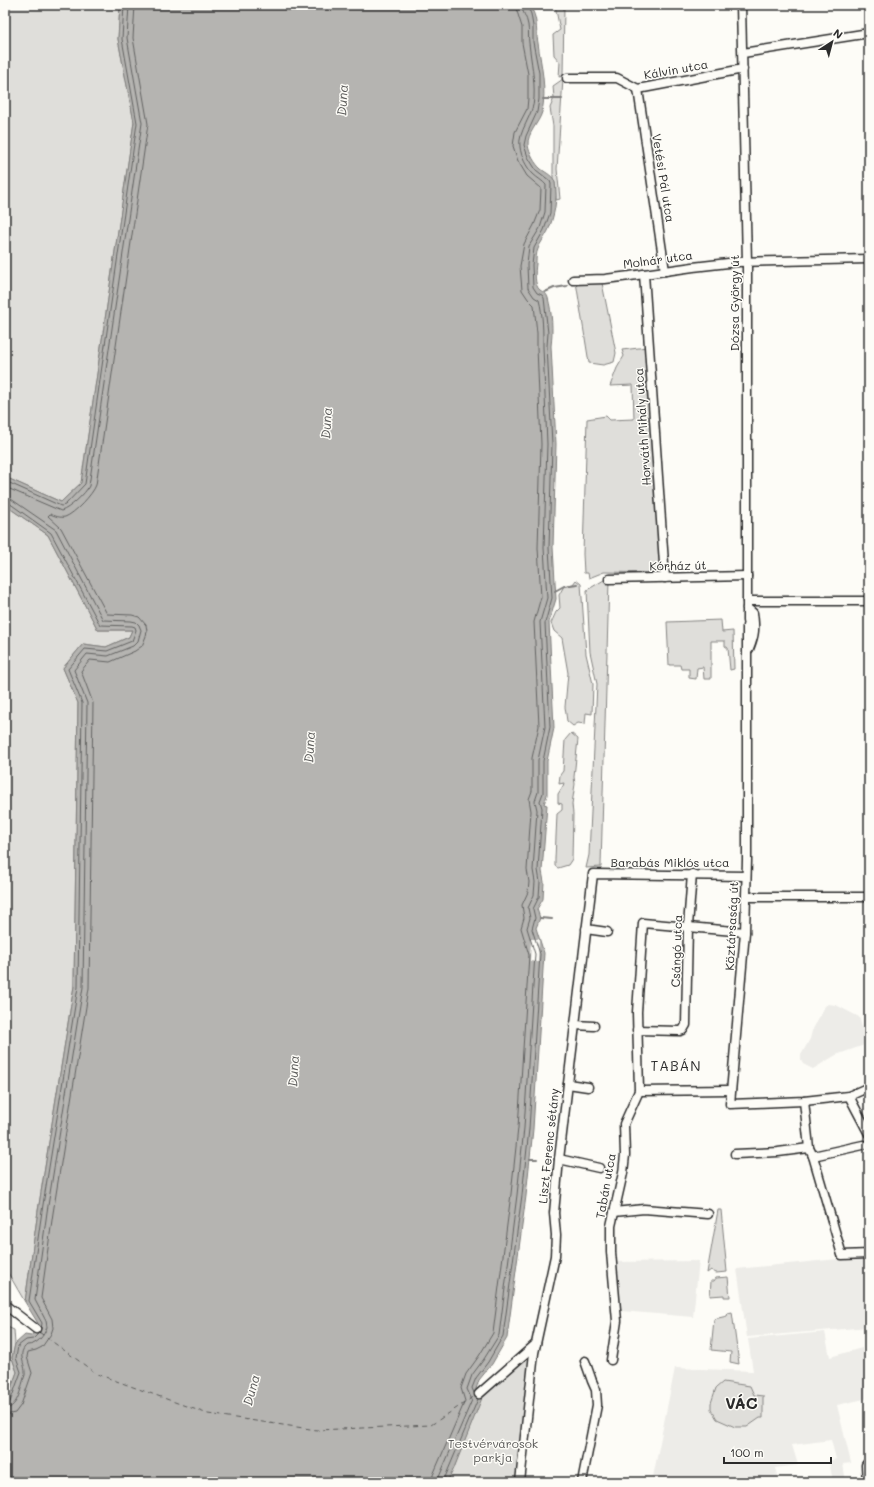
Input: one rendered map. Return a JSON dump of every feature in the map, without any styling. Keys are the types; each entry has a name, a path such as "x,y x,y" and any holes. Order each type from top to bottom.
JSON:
{"street":[{"name":"Dózsa György út","path":"741,5 747,262 747,604"},
{"path":"743,53 869,34"},
{"name":"Kálvin utca","path":"566,78 617,78 638,89 743,69"},
{"name":"Vetési Pál utca","path":"638,89 665,270"},
{"name":"Molnár utca","path":"573,280 605,279 710,264 869,259"},
{"name":"Horváth Mihály utca","path":"644,274 665,578"},
{"name":"Kórház út","path":"609,579 747,576"},
{"path":"747,604 869,600"},
{"name":"Köztársaság út","path":"747,604 745,932 730,1104 804,1100"},
{"name":"Köztársaság út","path":"747,604 753,613 755,623 754,636 747,653"},
{"name":"Barabás Miklós utca","path":"593,874 692,874 746,876"},
{"name":"Liszt Ferenc sétány","path":"520,1482 534,1353 555,1256 556,1235 554,1213 559,1159 593,874"},
{"name":"Csángó utca","path":"637,1030 680,1031 685,1027 687,1021 688,926 692,874"},
{"path":"746,897 869,897"},
{"name":"Tabán utca","path":"611,1360 616,1321 611,1252 611,1226 623,1174 625,1155 624,1124 639,1091 637,1030 643,923 688,926"},
{"path":"688,926 745,932"},
{"path":"586,929 608,932"},
{"path":"574,1025 594,1026"},
{"path":"568,1084 588,1087"},
{"path":"869,1088 849,1096 804,1100 809,1148 813,1156 842,1255 869,1254"},
{"path":"639,1091 731,1090"},
{"path":"849,1096 869,1134"},
{"path":"813,1156 863,1145"},
{"path":"735,1154 778,1152 809,1148"},
{"path":"559,1159 599,1168"},
{"path":"614,1212 644,1209 708,1214"},
{"path":"5,1306 36,1329"},
{"path":"5,1309 15,1314"},
{"path":"479,1394 536,1344"},
{"path":"582,1482 597,1405 596,1390 585,1360"},
{"path":"867,1482 866,1465 869,1462"}],"shaded area":[{"path":"828,1004 836,1005 859,1017 867,1044 836,1055 813,1069 803,1064 801,1055 825,1006"},
{"path":"869,1256 869,1327 747,1337 737,1269"},
{"path":"699,1261 693,1317 621,1311 615,1262"},
{"path":"825,1332 830,1357 869,1346 869,1398 837,1405 851,1463 843,1464 846,1482 833,1482 829,1461 836,1459 831,1440 792,1445 798,1465 775,1468 779,1482 652,1482 675,1368 753,1371 748,1339"}],"green space":[{"path":"5,5 120,5 118,39 134,122 81,483 61,502 5,477"},
{"path":"555,5 564,5 563,76 559,77 560,62 554,55 553,35 560,30"},
{"path":"563,79 557,169 560,199 556,200 555,183 553,178 553,126 550,108 554,98 553,86"},
{"path":"576,282 602,283 616,353 614,362 603,365 589,363"},
{"path":"647,347 662,573 604,572 589,578 588,573 584,573 583,554 587,419 606,416 610,420 634,419 633,385 610,386 617,368 624,356 622,350"},
{"path":"5,505 48,535 98,630 132,630 129,637 106,647 83,644 63,668 78,703 74,986 25,1302 7,1271 5,1256"},
{"path":"576,580 581,584 586,654 593,684 592,714 586,713 585,724 578,723 573,726 567,721 565,707 568,673 562,638 554,631 551,623 556,612 560,608 559,595 564,586 573,584"},
{"path":"604,580 609,581 601,867 586,868 589,855 597,684 590,652 587,590"},
{"path":"721,620 722,632 733,631 734,669 730,670 728,648 725,646 725,641 711,641 711,679 704,679 703,667 697,668 696,679 689,678 689,669 681,669 680,665 669,665 667,622"},
{"path":"571,733 578,739 572,804 572,859 568,865 558,868 555,866 557,814 562,810 562,804 558,803 558,794 564,783 559,784 560,775 563,771 565,740"},
{"path":"718,1210 721,1210 727,1272 716,1273 711,1270 707,1273"},
{"path":"728,1277 730,1297 724,1297 724,1295 710,1296 711,1281 714,1281 716,1278"},
{"path":"732,1312 739,1364 730,1362 731,1352 711,1350 714,1319 727,1316 728,1313"},
{"path":"5,1326 14,1330 15,1344 12,1358 17,1372 5,1405"},
{"name":"Testvérvárosok parkja","path":"536,1344 520,1482 447,1482 454,1468 479,1394"},
{"path":"723,1382 750,1386 754,1395 763,1396 763,1418 760,1418 747,1427 735,1427 717,1419 711,1409 711,1403 716,1388"}],"water":[{"name":"Duna","path":"120,5 529,5 534,14 544,94 542,112 529,136 528,145 531,155 541,169 554,181 556,189 554,214 548,231 537,252 535,274 538,288 546,294 548,298 551,316 556,444 553,547 556,599 549,622 554,728 547,761 547,795 544,804 547,805 542,871 544,882 543,899 537,909 540,918 536,928 544,953 533,1129 526,1196 507,1338 492,1364 479,1380 476,1389 482,1398 447,1482 5,1482 5,1405 17,1372 12,1358 15,1344 25,1335 31,1336 39,1325 25,1302 74,986 78,703 63,668 83,644 106,647 129,637 132,630 98,630 48,535 5,505 5,477 61,502 81,483 134,122 118,39"}],"pier":[{"path":"531,939 539,939 538,962 530,961"}],"waterway":[{"path":"543,99 562,99"},
{"path":"545,292 554,288 567,286"},
{"path":"555,591 564,586 577,584"},
{"path":"540,918 552,919"},
{"path":"530,1159 537,1159"}],"ferry route":[{"path":"39,1332 97,1374 208,1414 317,1430 431,1425 475,1396"}],"district":[{"name":"TABÁN","path":"676,1066"},
{"name":"VÁC","path":"742,1403"}]}
